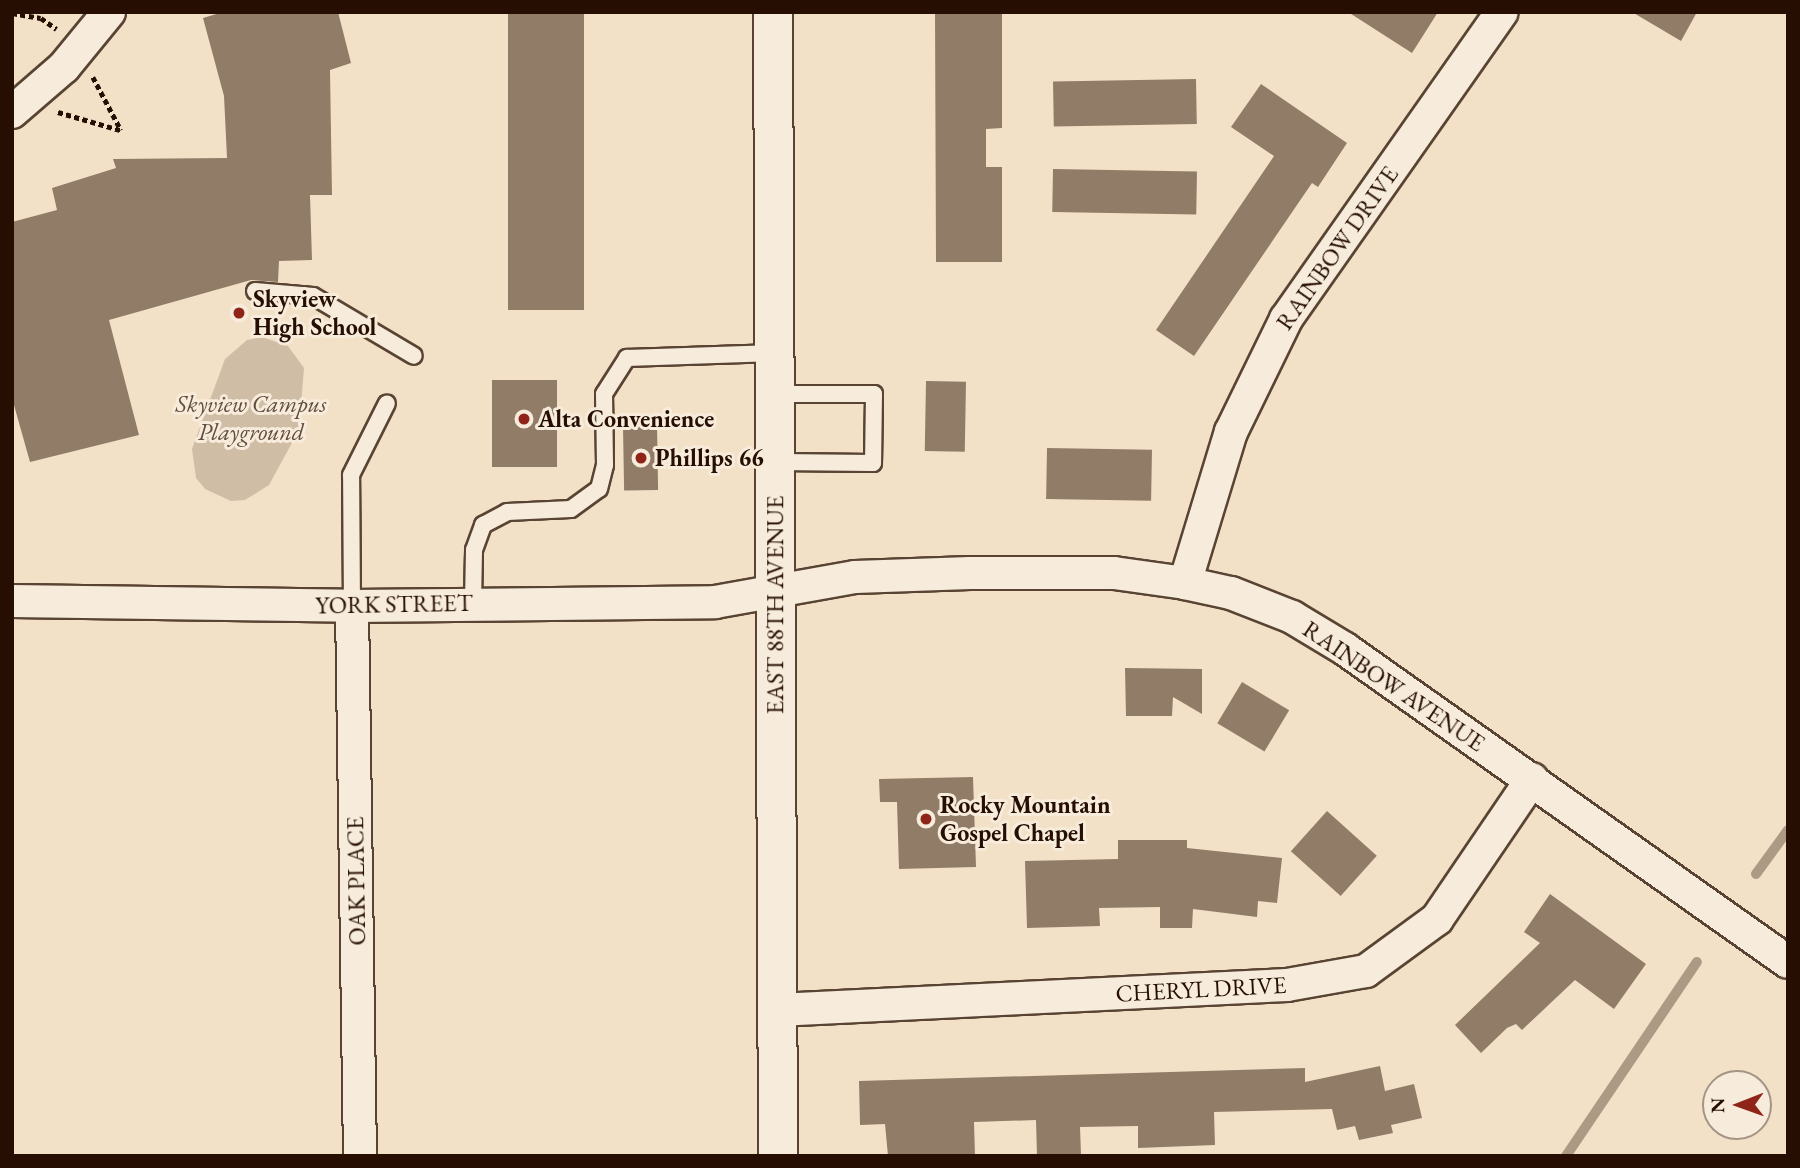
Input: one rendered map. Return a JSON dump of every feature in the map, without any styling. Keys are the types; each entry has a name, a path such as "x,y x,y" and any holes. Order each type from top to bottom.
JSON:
{"main road":[{"name":"EAST 88TH AVENUE","path":"773,12 778,1156"}],"street":[{"path":"19,107 109,12"},
{"name":"RAINBOW DRIVE","path":"1185,583 1231,432 1286,319 1502,12"},
{"name":"RAINBOW AVENUE","path":"774,590 856,577 970,573 1114,573 1185,583 1231,593 1292,618 1532,779 1788,962"},
{"name":"YORK STREET","path":"12,601 352,606 715,601 774,590"},
{"name":"OAK PLACE","path":"352,606 360,1156"},
{"name":"CHERYL DRIVE","path":"776,1010 1287,985 1366,971 1437,919 1532,779"}],"lane":[{"path":"256,291 313,296 414,356"},
{"path":"473,603 474,551 483,525 507,512 571,509 599,489 605,465 604,394 627,358 775,353"},
{"path":"775,394 874,394 873,463 776,462"},
{"path":"352,606 351,475 387,403"}],"path":[{"path":"19,107 121,130"}],"green space":[{"name":"Skyview Campus Playground","path":"262,337 288,346 304,368 299,430 269,485 245,500 231,501 205,489 196,478 192,449 225,359 247,340"}],"building":[{"path":"223,12 338,12 351,63 330,70 332,195 310,195 312,260 279,261 278,282 251,280 109,320 139,435 30,462 12,398 12,222 57,210 52,188 116,168 113,159 227,158 224,96 203,18"},
{"path":"508,12 584,12 584,310 508,310"},
{"path":"935,12 1002,12 1002,128 986,129 986,167 1002,167 1002,262 936,262"},
{"path":"1348,12 1438,12 1412,53"},
{"path":"1632,12 1697,12 1681,41"},
{"path":"1196,79 1197,124 1054,126 1053,81"},
{"path":"1261,84 1347,143 1318,187 1312,183 1194,356 1156,330 1274,156 1231,127"},
{"path":"1053,169 1197,172 1196,215 1052,212"},
{"name":"Alta Convenience","path":"492,380 557,380 557,467 492,467"},
{"path":"926,381 966,382 965,452 925,451"},
{"name":"Phillips 66","path":"657,426 658,490 624,491 623,427"},
{"path":"1047,448 1152,450 1151,501 1046,499"},
{"path":"1125,668 1202,669 1202,714 1173,697 1172,716 1126,716"},
{"path":"1242,682 1289,710 1264,751 1217,723"},
{"path":"973,777 976,867 899,869 897,802 880,802 879,779"},
{"path":"1327,811 1377,856 1341,896 1291,851"},
{"path":"1118,840 1187,840 1187,848 1282,858 1277,903 1258,901 1257,917 1193,909 1192,928 1160,928 1160,907 1099,908 1100,926 1027,928 1025,861 1118,859"},
{"path":"1550,894 1646,964 1614,1009 1575,980 1522,1030 1516,1024 1507,1028 1481,1053 1455,1025 1540,943 1524,932"},
{"path":"1380,1066 1385,1091 1414,1084 1422,1118 1391,1125 1393,1133 1359,1140 1355,1126 1337,1130 1332,1109 1214,1112 1215,1145 1138,1148 1138,1126 1080,1127 1081,1155 1037,1156 1036,1120 974,1122 975,1156 888,1156 885,1124 860,1125 859,1081 1305,1068 1305,1082"}],"waterway":[{"path":"1756,874 1788,830"},
{"path":"1566,1156 1697,962"}],"place":[{"name":"Skyview High School","path":"239,313"},
{"name":"Alta Convenience","path":"524,419"},
{"name":"Phillips 66","path":"641,458"},
{"name":"Rocky Mountain Gospel Chapel","path":"926,819"}]}
